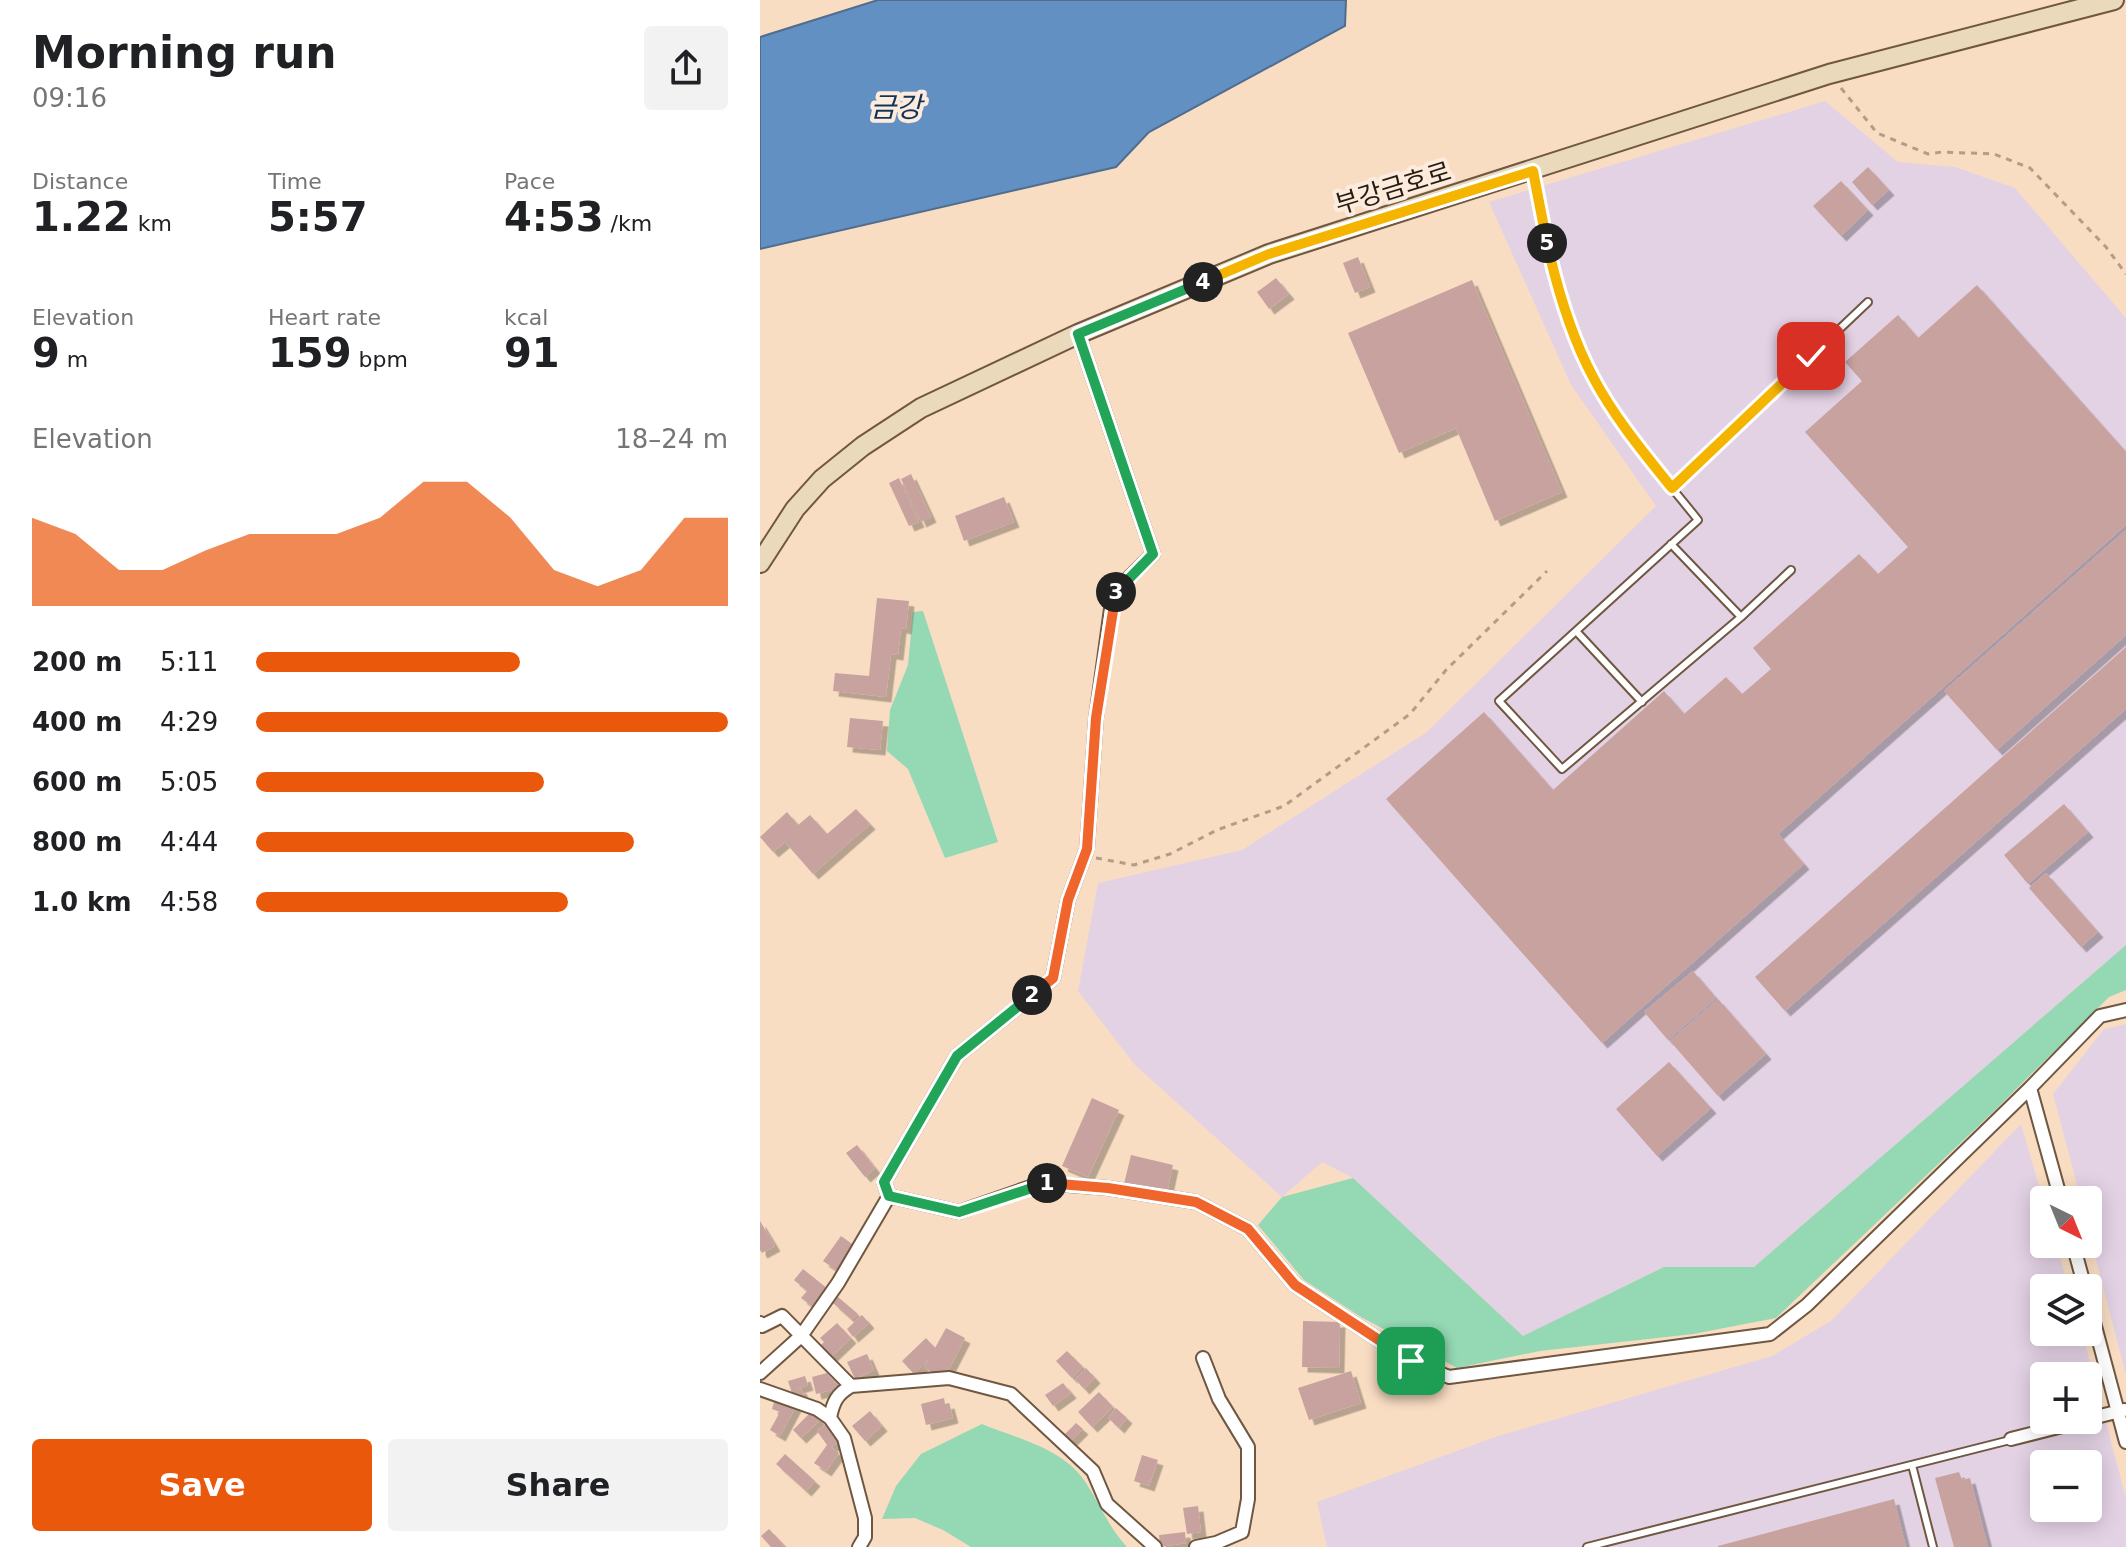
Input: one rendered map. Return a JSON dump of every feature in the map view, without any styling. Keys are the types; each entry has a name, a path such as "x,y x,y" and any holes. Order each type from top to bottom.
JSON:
{"street":[{"name":"부강금호로","path":"760,563 795,509 822,479 863,446 921,408 1078,334 1269,254 1829,74 2114,0"},
{"path":"889,1196 884,1182 957,1056 1053,978 1068,900 1087,849 1096,718 1113,594 1153,554 1078,334"},
{"path":"889,1196 959,1212 1042,1183 1108,1188 1196,1202 1248,1229 1295,1285 1411,1361 1449,1377 1770,1334 1807,1305 2100,1016 2126,1010"},
{"path":"2030,1088 2057,1186"},
{"path":"760,1373 801,1336 838,1283 889,1196"},
{"path":"760,1323 762,1326 782,1316 851,1386"},
{"path":"2102,1345 2122,1410 2126,1442"},
{"path":"1196,1547 1242,1532 1248,1499 1248,1447 1219,1399 1203,1358"},
{"path":"830,1418 834,1401 841,1391 851,1386 949,1378 1011,1394 1093,1471 1107,1504 1155,1547"},
{"path":"760,1389 817,1409 830,1418 844,1438 865,1518 865,1537 859,1547"},
{"path":"2102,1416 2122,1410"},
{"path":"2011,1439 2031,1434"}],"lane":[{"path":"1533,171 1548,246 1566,312 1593,377 1640,448 1698,520 1499,701 1562,769 1741,617 1791,570"},
{"path":"1672,488 1868,302"},
{"path":"1671,544 1741,617"},
{"path":"1576,631 1642,702"},
{"path":"1587,1547 2011,1439"},
{"path":"1912,1465 1933,1547"}],"path":[{"path":"1829,74 1877,133 1928,154 1994,154 2030,168 2106,247 2126,274"},
{"path":"1085,856 1134,865 1170,854 1217,830 1284,806 1410,714 1446,670 1547,571"}],"shaded area":[{"path":"1825,101 1898,162 1955,167 2015,188 2126,318 2126,945 1754,1267 1664,1267 1523,1336 1353,1178 1322,1162 1282,1197 1135,1065 1078,991 1098,883 1242,850 1427,732 1656,506 1571,385 1489,202"},
{"path":"2126,1024 2126,1375 2096,1258 2102,1258 2102,1186 2077,1186 2053,1094 2104,1029"},
{"path":"2021,1124 2039,1186 2030,1186 2030,1258 2060,1258 2065,1274 2030,1274 2030,1346 2086,1346 2090,1362 2030,1362 2030,1434 2102,1434 2102,1407 2126,1498 2126,1547 1327,1547 1317,1502 1498,1436 1772,1356 1831,1321"}],"green space":[{"path":"923,611 998,842 945,858 908,769 887,751 890,710 908,665 913,612"},
{"path":"2126,945 2126,990 2109,997 1776,1318 1693,1334 1540,1351 1457,1368 1361,1317 1304,1280 1258,1225 1282,1197 1353,1178 1523,1336 1664,1267 1754,1267"},
{"path":"982,1424 1037,1445 1075,1469 1127,1547 971,1547 915,1518 882,1519 896,1486 921,1454"}],"water":[{"name":"금강","path":"878,0 1346,0 1345,26 1149,132 1116,167 760,249 760,37"}],"building":[{"path":"1868,167 1889,190 1872,205 1852,182"},
{"path":"1841,181 1868,210 1841,236 1813,206"},
{"path":"1358,257 1370,287 1355,293 1343,263"},
{"path":"1276,278 1289,294 1269,309 1257,292"},
{"path":"1472,280 1562,492 1495,521 1456,428 1399,453 1348,333"},
{"path":"1977,285 2126,452 2126,525 1778,834 1804,864 1602,1043 1386,799 1484,712 1553,790 1664,691 1684,714 1726,677 1742,694 1771,669 1753,648 1859,554 1878,574 1908,547 1805,432 1862,381 1845,362 1898,315 1918,338"},
{"path":"911,474 931,517 921,522 901,479"},
{"path":"899,478 919,522 909,526 889,483"},
{"path":"1004,497 1014,522 964,541 955,516"},
{"path":"2126,530 2126,635 1997,750 1944,691"},
{"path":"877,598 909,601 906,629 901,628 898,655 891,654 886,697 833,691 835,673 869,676"},
{"path":"2126,647 2126,709 1785,1011 1755,977"},
{"path":"850,718 883,721 880,750 847,747"},
{"path":"2064,804 2088,832 2028,884 2004,855"},
{"path":"856,809 870,824 813,874 785,842 773,852 760,837 787,812 798,825 810,815 827,834"},
{"path":"2046,873 2098,932 2081,947 2029,888"},
{"path":"1693,971 1716,998 1668,1040 1644,1012"},
{"path":"1718,999 1766,1054 1718,1096 1670,1041"},
{"path":"1669,1062 1711,1108 1657,1156 1616,1109"},
{"path":"1092,1098 1119,1110 1088,1177 1062,1166"},
{"path":"857,1145 875,1168 865,1177 846,1153"},
{"path":"1131,1155 1173,1165 1167,1193 1124,1184"},
{"path":"760,1221 775,1246 762,1253 760,1250"},
{"path":"841,1236 855,1246 838,1271 823,1261"},
{"path":"803,1269 828,1289 813,1307 801,1298 807,1291 794,1280"},
{"path":"838,1297 858,1314 852,1320 833,1303"},
{"path":"862,1315 869,1323 853,1337 847,1329"},
{"path":"1303,1321 1340,1322 1339,1368 1302,1367"},
{"path":"837,1323 851,1338 831,1357 821,1345 824,1342 820,1338"},
{"path":"946,1328 965,1338 946,1375 924,1368 929,1359 914,1374 902,1361 926,1338 935,1348"},
{"path":"1067,1351 1083,1367 1072,1378 1056,1361"},
{"path":"867,1354 874,1370 855,1379 847,1362"},
{"path":"1086,1368 1095,1378 1084,1389 1075,1379"},
{"path":"1351,1371 1361,1403 1309,1420 1298,1388"},
{"path":"827,1373 836,1389 816,1394 812,1377"},
{"path":"805,1376 808,1385 795,1389 801,1388 804,1396 794,1399 788,1381"},
{"path":"1063,1383 1071,1393 1053,1406 1045,1395"},
{"path":"1099,1392 1113,1407 1092,1427 1078,1412"},
{"path":"944,1398 945,1404 949,1403 953,1418 926,1425 921,1404"},
{"path":"775,1399 796,1406 780,1436 770,1430 780,1412 772,1409"},
{"path":"1116,1408 1127,1418 1119,1428 1108,1418"},
{"path":"812,1411 820,1420 801,1438 793,1430"},
{"path":"870,1411 882,1426 865,1441 852,1426"},
{"path":"827,1423 840,1441 831,1447 839,1453 826,1471 814,1463 827,1445 817,1431"},
{"path":"1076,1423 1083,1429 1070,1442 1063,1436"},
{"path":"785,1454 815,1481 806,1491 776,1464"},
{"path":"1142,1455 1158,1460 1149,1486 1134,1481"},
{"path":"1959,1472 1962,1480 1970,1478 1988,1547 1954,1547 1935,1478"},
{"path":"1894,1499 1906,1547 1718,1547 1718,1546"},
{"path":"1198,1506 1201,1532 1187,1534 1183,1508"},
{"path":"769,1529 784,1545 782,1547 771,1547 761,1536"},
{"path":"1185,1532 1186,1543 1160,1547 1159,1535"}],"route":[{"path":"1411,1361 1295,1285 1248,1229 1196,1202 1108,1188 1042,1183 959,1212 889,1196 884,1182 957,1056 1053,978 1068,900 1087,849 1096,718 1113,594 1153,554 1078,334 1269,254 1533,171 1548,246 1566,312 1593,377 1640,448 1672,488 1811,356"}]}
